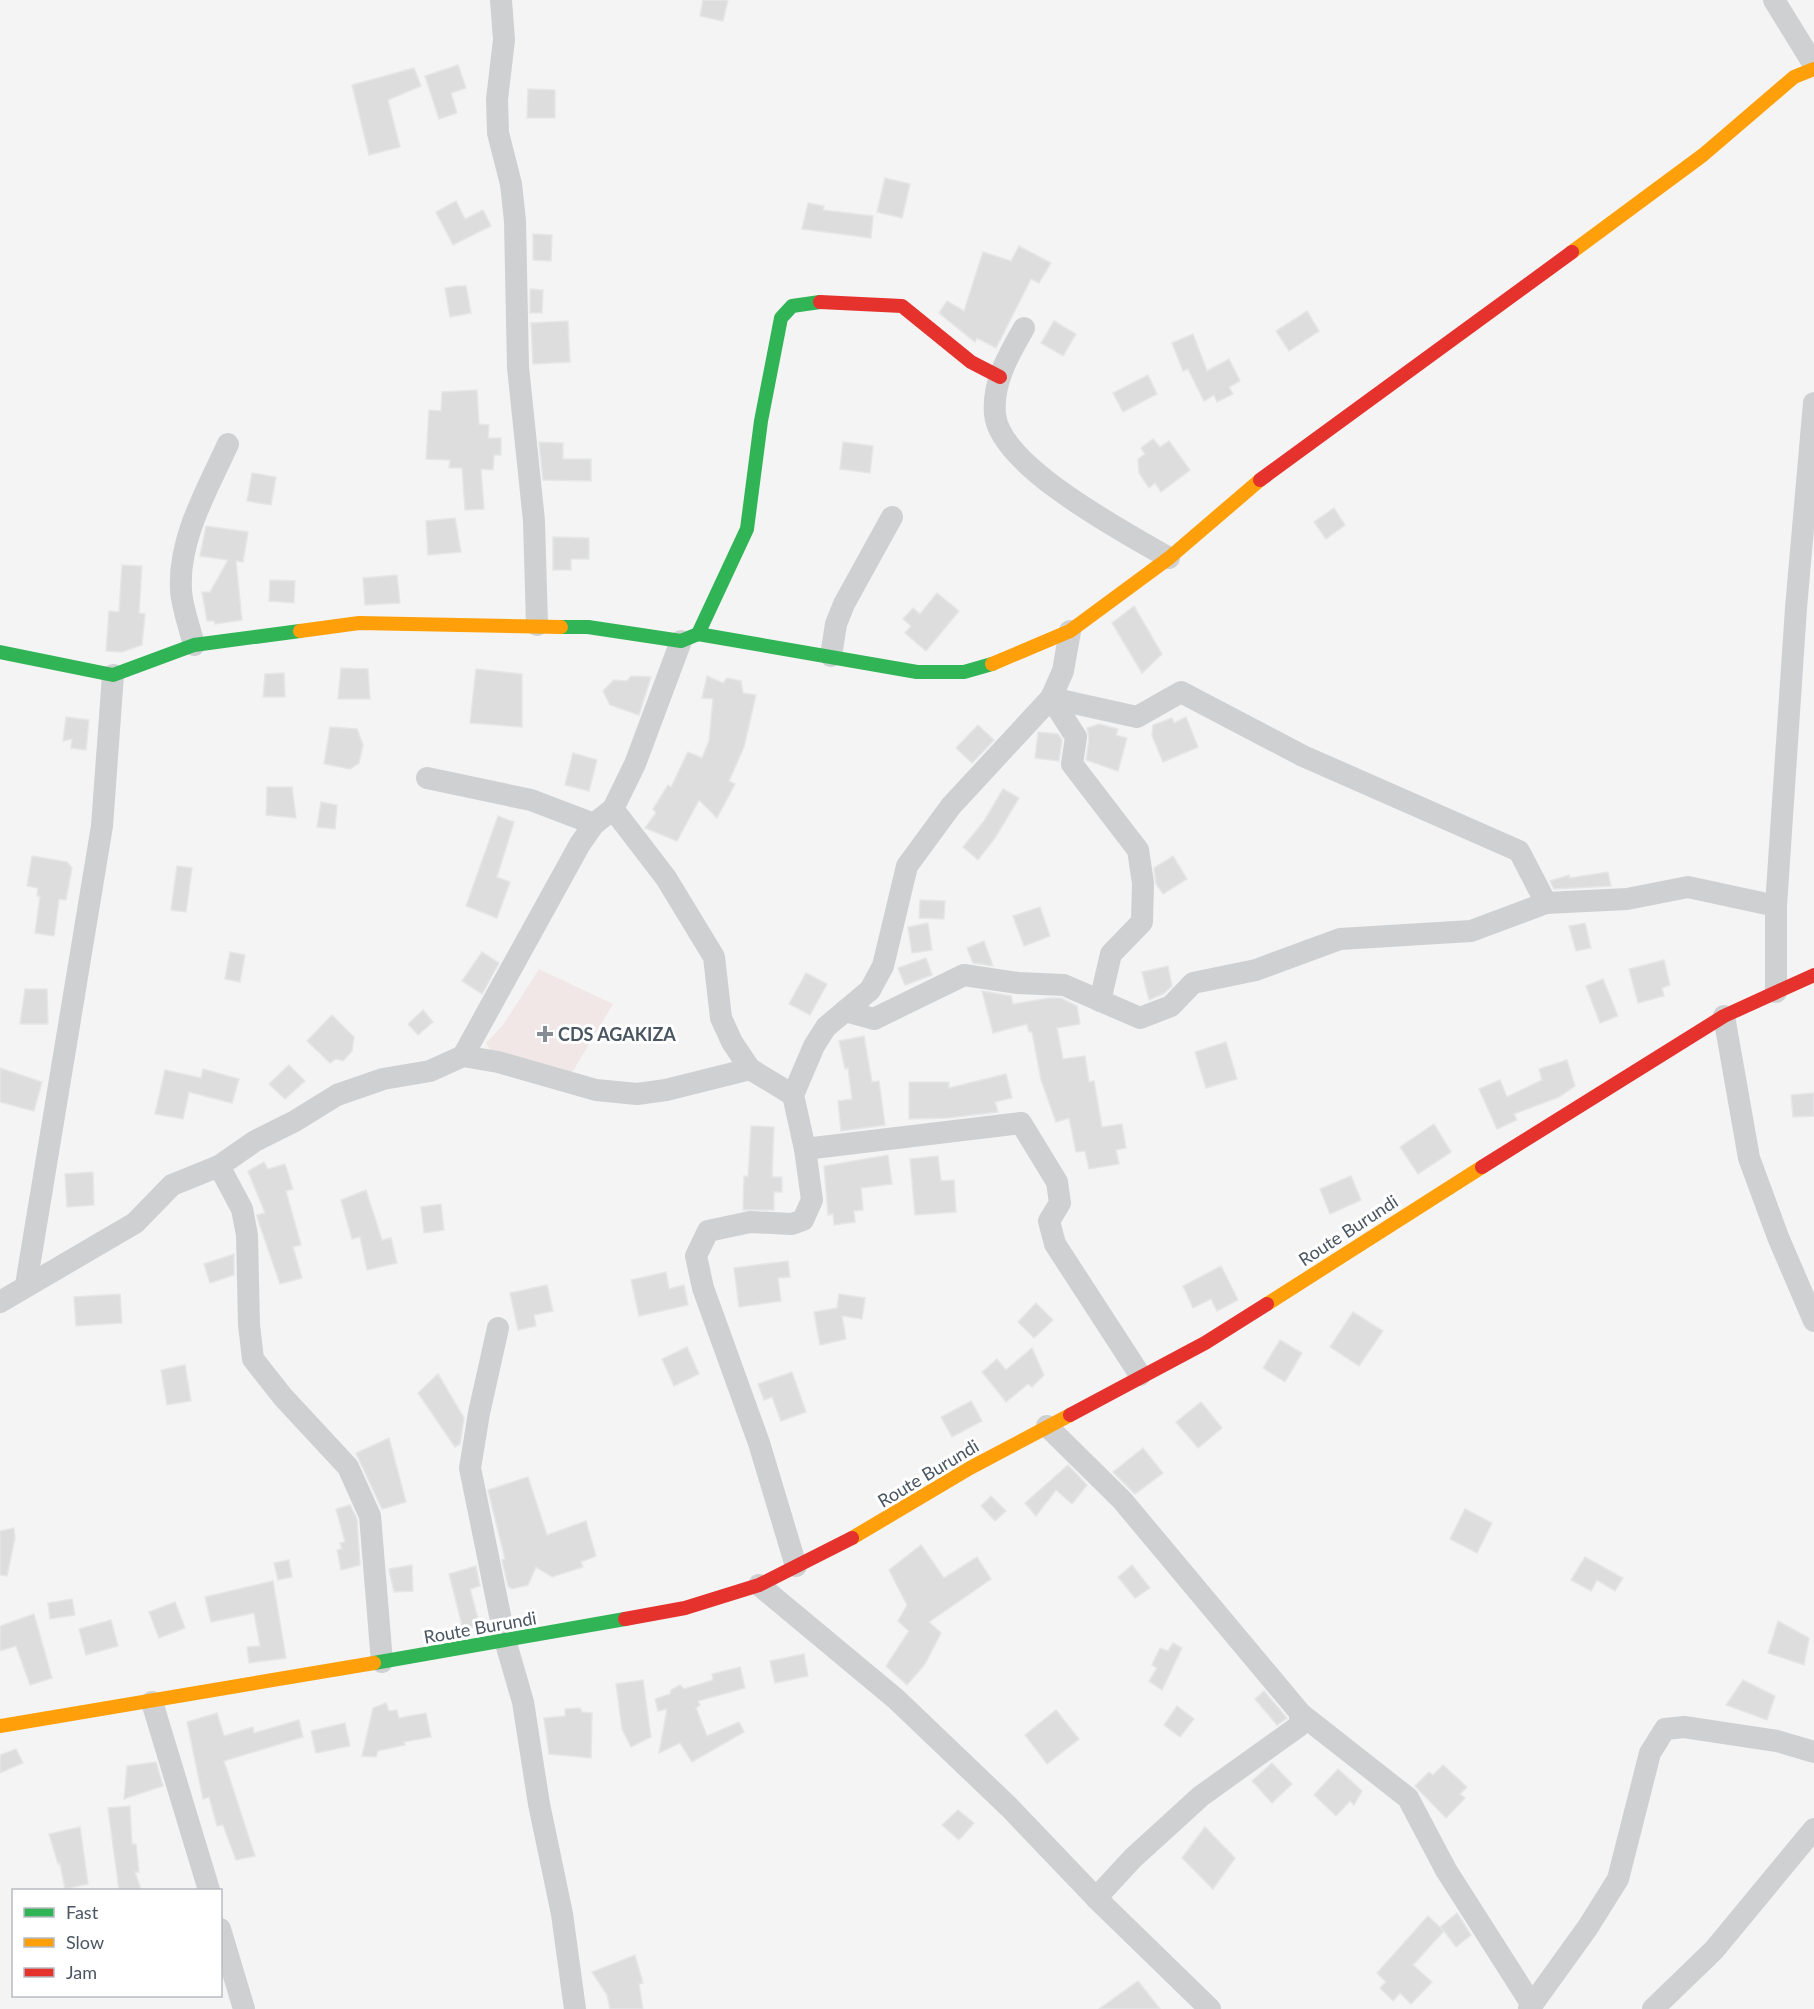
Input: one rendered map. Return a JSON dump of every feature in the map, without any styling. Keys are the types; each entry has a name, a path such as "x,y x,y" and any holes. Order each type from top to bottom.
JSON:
{"street":[{"path":"501,0 504,40 497,99 498,132 511,184 515,221 518,367 534,521 537,625"},
{"path":"0,652 113,675 194,645 359,623 588,627 831,656 917,672 963,672 1004,660 1070,631 1169,558 1246,490 1424,363 1702,155 1794,77 1814,67 1774,0"},
{"path":"463,1056 580,844 594,824 613,809 635,764 689,638 747,529 765,398 781,318 792,306 806,302 840,301 902,306 971,362 1000,377"},
{"path":"1024,328 1000,377 994,414 999,433 1021,461 1106,522 1169,558"},
{"path":"1776,992 1776,906 1796,608 1814,404"},
{"path":"194,645 181,591 183,555 191,528 228,444"},
{"path":"831,656 836,624 844,604 892,517"},
{"path":"796,1566 759,1443 703,1288 696,1256 708,1231 750,1222 792,1224 803,1220 812,1200 805,1149 793,1095 814,1046 826,1027 870,990 883,966 907,866 951,806 1051,698 1064,671 1070,631"},
{"path":"26,1286 102,826 113,675"},
{"path":"1051,698 1137,717 1181,692 1303,756 1519,851 1546,903"},
{"path":"1051,698 1076,737 1072,764 1138,850 1143,883 1142,922 1111,954 1100,1001"},
{"path":"428,778 531,800 594,824"},
{"path":"613,809 666,878 714,957 721,1018 732,1042 750,1069 793,1095"},
{"path":"845,1011 874,1020 964,975 1018,983 1064,985 1140,1018 1172,1006 1193,983 1256,969 1340,939 1471,931 1546,903 1627,898 1688,887 1776,906"},
{"name":"Route Burundi","path":"0,1726 152,1702 685,1608 759,1585 879,1524 970,1468 1047,1425 1205,1343 1644,1063 1724,1016 1814,975"},
{"path":"1724,1016 1749,1158 1778,1237 1814,1321"},
{"path":"0,1302 135,1222 172,1185 219,1166 255,1141 295,1121 337,1095 383,1079 430,1071 463,1056 498,1062 596,1090 637,1094 666,1090 750,1069"},
{"path":"805,1149 1021,1124 1057,1182 1060,1203 1049,1221 1055,1244 1140,1375"},
{"path":"219,1166 242,1209 247,1235 249,1325 253,1359 283,1397 348,1467 370,1516 382,1662"},
{"path":"498,1328 479,1413 470,1468 505,1640 523,1702 539,1804 562,1914 575,2009"},
{"path":"1047,1425 1122,1500 1301,1714 1408,1798 1452,1880 1530,2007 1588,1927 1618,1879 1650,1753 1665,1730 1684,1727 1777,1741 1814,1752"},
{"path":"759,1585 896,1699 1009,1807 1096,1898 1210,2009"},
{"path":"152,1702 209,1889"},
{"path":"1096,1898 1133,1858 1201,1796 1299,1726 1301,1714"},
{"path":"1653,2009 1714,1950 1814,1829"},
{"path":"222,1936 244,2009"}],"shaded area":[{"name":"CDS AGAKIZA","path":"539,969 613,1004 567,1081 498,1062 486,1043 503,1025"}],"building":[{"path":"703,0 728,0 723,21 700,16"},
{"path":"458,65 466,88 451,93 457,113 439,119 425,76"},
{"path":"414,68 421,86 388,100 400,147 369,155 352,85"},
{"path":"528,89 555,90 555,118 527,118"},
{"path":"885,178 910,184 902,218 877,212"},
{"path":"456,201 465,219 483,210 491,226 453,245 436,212"},
{"path":"808,203 824,206 823,210 873,216 871,238 802,229"},
{"path":"533,234 552,235 551,261 533,260"},
{"path":"1019,246 1051,263 1039,283 1031,279 996,348 977,338 975,342 939,313 947,301 964,311 983,252 1011,261"},
{"path":"466,286 471,313 450,317 445,288"},
{"path":"530,289 543,290 542,313 530,313"},
{"path":"1307,311 1319,331 1289,351 1276,331"},
{"path":"568,321 570,362 533,364 531,323"},
{"path":"1054,321 1076,334 1063,356 1041,343"},
{"path":"1193,334 1207,371 1229,359 1240,381 1229,387 1233,394 1217,402 1214,395 1204,401 1188,369 1183,371 1172,343"},
{"path":"1148,375 1157,394 1123,412 1113,393"},
{"path":"477,390 479,424 489,425 488,438 501,438 501,455 494,455 493,470 481,469 484,509 465,510 462,468 449,468 450,460 426,459 429,410 441,411 442,392"},
{"path":"1153,439 1160,447 1169,441 1190,470 1161,492 1155,483 1149,488 1139,473 1138,459 1145,454 1141,448"},
{"path":"539,442 563,443 563,459 591,459 591,481 543,480"},
{"path":"843,442 873,446 870,473 840,469"},
{"path":"252,473 276,477 271,505 247,501"},
{"path":"1334,508 1345,525 1326,539 1314,522"},
{"path":"455,518 461,552 428,555 426,521"},
{"path":"206,526 248,532 243,562 236,561 242,620 215,624 214,621 207,621 202,592 210,592 228,560 200,556"},
{"path":"553,537 589,538 589,559 571,559 571,570 553,570"},
{"path":"122,565 142,566 139,613 145,614 142,645 122,652 106,651 109,611 119,612"},
{"path":"397,575 400,603 365,605 363,578"},
{"path":"270,580 295,581 294,603 269,601"},
{"path":"937,593 959,611 926,651 905,633 911,626 903,619 913,608 920,614"},
{"path":"1134,606 1162,654 1142,673 1112,623"},
{"path":"341,668 368,669 370,699 338,699"},
{"path":"476,669 522,674 522,727 470,723"},
{"path":"284,673 285,697 263,697 265,674"},
{"path":"631,676 651,677 639,715 610,705 603,691 614,680 627,681"},
{"path":"707,676 723,683 727,678 741,681 743,693 756,695 744,747 729,781 735,784 717,818 699,800 677,841 645,828 656,813 653,809 668,785 671,787 688,752 702,758 709,741 713,699 702,698"},
{"path":"66,717 89,720 86,750 71,748 72,739 63,741"},
{"path":"1186,717 1198,747 1163,762 1152,736 1153,725 1172,718 1174,723"},
{"path":"1099,724 1118,729 1116,735 1127,738 1118,771 1086,760 1089,739 1087,728"},
{"path":"978,725 994,740 972,763 956,748"},
{"path":"330,727 357,729 363,745 359,763 350,769 324,764"},
{"path":"1038,732 1058,734 1062,740 1059,761 1035,758"},
{"path":"573,753 597,760 589,791 565,785"},
{"path":"267,787 292,787 296,818 266,815"},
{"path":"1003,789 1019,798 995,838 978,860 963,847 984,821"},
{"path":"321,802 337,805 335,829 317,827"},
{"path":"498,816 514,822 497,877 510,882 497,918 466,906"},
{"path":"32,856 67,862 72,868 66,900 59,899 54,936 35,933 40,896 37,896 38,888 27,886"},
{"path":"1173,856 1187,879 1163,894 1156,884 1154,868"},
{"path":"177,866 192,868 186,912 171,910"},
{"path":"1608,872 1611,886 1554,889 1550,881 1569,875 1570,878"},
{"path":"920,900 945,901 944,919 919,918"},
{"path":"1040,907 1050,936 1024,946 1013,916"},
{"path":"928,923 932,950 912,953 908,927"},
{"path":"1585,923 1591,948 1576,951 1569,926"},
{"path":"984,941 993,966 973,963 967,948"},
{"path":"230,952 245,955 240,982 225,979"},
{"path":"482,952 499,963 482,994 462,981"},
{"path":"926,958 932,975 905,985 898,968"},
{"path":"1664,960 1670,985 1662,988 1664,996 1638,1003 1629,969"},
{"path":"1168,966 1172,986 1163,994 1149,1000 1142,972"},
{"path":"806,973 827,984 810,1015 789,1004"},
{"path":"1603,979 1618,1016 1600,1023 1586,986"},
{"path":"25,989 47,989 48,1024 20,1024"},
{"path":"982,991 1011,996 1013,1004 1061,998 1077,1006 1080,1024 1057,1028 1063,1059 1085,1056 1089,1082 1094,1081 1102,1127 1122,1124 1126,1148 1116,1150 1119,1164 1089,1169 1085,1151 1076,1152 1069,1118 1056,1122 1041,1080 1032,1032 1029,1032 1027,1024 993,1033"},
{"path":"423,1010 433,1022 418,1035 408,1024"},
{"path":"332,1015 354,1037 352,1051 343,1061 336,1059 330,1063 307,1041"},
{"path":"864,1036 872,1082 879,1081 885,1125 841,1131 838,1101 852,1099 848,1068 845,1069 839,1041"},
{"path":"1226,1042 1237,1079 1206,1088 1195,1052"},
{"path":"1567,1060 1575,1086 1559,1097 1514,1114 1517,1120 1497,1129 1479,1089 1500,1080 1507,1097 1542,1080 1539,1069"},
{"path":"289,1065 305,1081 285,1099 269,1084"},
{"path":"0,1068 42,1082 34,1111 0,1102"},
{"path":"203,1069 239,1079 232,1103 189,1092 183,1119 155,1114 165,1070 201,1078"},
{"path":"1006,1074 1012,1098 995,1102 998,1112 947,1118 909,1119 909,1082 949,1082 949,1088"},
{"path":"1814,1093 1814,1116 1793,1117 1791,1095"},
{"path":"1434,1124 1451,1152 1418,1174 1400,1147"},
{"path":"751,1126 774,1127 772,1177 782,1177 782,1192 774,1192 774,1210 743,1210 744,1176 748,1177"},
{"path":"888,1155 892,1184 861,1188 863,1210 854,1211 855,1222 834,1225 833,1214 828,1215 824,1166"},
{"path":"938,1156 941,1181 954,1180 956,1212 915,1215 910,1159"},
{"path":"264,1162 268,1169 285,1164 293,1189 286,1191 301,1245 293,1247 302,1278 280,1284 258,1220 257,1215 265,1213 248,1171"},
{"path":"93,1172 94,1205 67,1207 65,1174"},
{"path":"1351,1176 1361,1200 1330,1214 1320,1189"},
{"path":"366,1190 382,1240 391,1238 397,1263 367,1270 360,1237 352,1239 341,1200"},
{"path":"441,1204 444,1230 424,1233 421,1207"},
{"path":"234,1254 234,1275 210,1283 204,1264"},
{"path":"788,1261 790,1277 778,1278 781,1301 739,1307 734,1268"},
{"path":"1221,1266 1238,1300 1217,1311 1211,1299 1193,1308 1183,1286"},
{"path":"666,1272 669,1289 684,1285 688,1305 639,1316 631,1280"},
{"path":"547,1285 553,1311 534,1315 536,1326 518,1330 510,1293"},
{"path":"120,1294 122,1323 76,1326 74,1297"},
{"path":"839,1294 865,1298 862,1319 842,1316 846,1339 820,1345 814,1312 837,1308"},
{"path":"1036,1303 1053,1320 1034,1338 1018,1322"},
{"path":"1353,1312 1383,1331 1359,1366 1330,1347"},
{"path":"1280,1340 1302,1353 1285,1382 1263,1368"},
{"path":"687,1347 699,1374 674,1386 662,1359"},
{"path":"1032,1348 1044,1375 1032,1387 1028,1384 1006,1402 982,1372 997,1359 1006,1370"},
{"path":"185,1365 191,1401 167,1405 161,1370"},
{"path":"792,1372 806,1412 781,1421 772,1397 764,1400 758,1384"},
{"path":"438,1374 464,1418 460,1444 455,1447 418,1393"},
{"path":"971,1401 982,1421 952,1437 941,1417"},
{"path":"1201,1402 1222,1428 1198,1448 1176,1422"},
{"path":"389,1438 406,1502 382,1509 356,1453"},
{"path":"1143,1448 1163,1473 1135,1494 1113,1472"},
{"path":"1068,1465 1087,1485 1072,1504 1056,1490 1036,1516 1025,1503"},
{"path":"528,1477 547,1535 586,1521 596,1556 581,1562 583,1567 552,1577 536,1567 528,1585 512,1589 508,1586 502,1560 505,1559 488,1490"},
{"path":"991,1496 1006,1511 995,1521 981,1506"},
{"path":"350,1505 357,1519 360,1565 341,1570 337,1550 342,1549 340,1543 345,1542 336,1509"},
{"path":"1465,1509 1492,1523 1477,1553 1450,1539"},
{"path":"14,1528 15,1538 7,1576 0,1575 0,1531"},
{"path":"921,1545 944,1578 977,1557 991,1579 929,1622 941,1633 925,1664 907,1685 886,1666 909,1631 898,1621 907,1605 889,1570"},
{"path":"1585,1557 1623,1578 1615,1591 1597,1580 1591,1591 1571,1580"},
{"path":"289,1560 292,1577 278,1580 274,1563"},
{"path":"412,1565 413,1591 394,1592 389,1569"},
{"path":"1132,1565 1150,1588 1135,1598 1118,1577"},
{"path":"476,1566 480,1586 470,1589 480,1626 463,1629 449,1574"},
{"path":"273,1581 286,1658 249,1663 247,1647 260,1646 254,1613 211,1622 205,1597"},
{"path":"72,1599 75,1615 50,1619 48,1603"},
{"path":"175,1602 185,1628 159,1638 149,1612"},
{"path":"34,1614 52,1678 30,1685 16,1646 0,1651 0,1626"},
{"path":"111,1620 118,1646 86,1655 79,1629"},
{"path":"1778,1621 1809,1638 1804,1665 1768,1653"},
{"path":"1173,1643 1182,1648 1162,1690 1149,1681 1157,1668 1152,1665 1160,1648 1168,1651"},
{"path":"804,1654 808,1676 775,1683 770,1661"},
{"path":"740,1667 745,1688 698,1701 700,1705 696,1708 707,1736 739,1722 744,1732 692,1762 680,1743 659,1753 667,1709 658,1711 655,1699 670,1694 671,1690 680,1685 684,1689 713,1680 712,1674"},
{"path":"643,1680 651,1737 631,1747 622,1729 616,1684"},
{"path":"1743,1680 1775,1696 1767,1720 1726,1705"},
{"path":"1264,1691 1287,1718 1277,1725 1255,1699"},
{"path":"386,1703 389,1711 397,1710 399,1718 426,1713 431,1737 404,1742 405,1745 378,1751 376,1757 362,1756 373,1708"},
{"path":"1177,1706 1194,1719 1180,1737 1164,1725"},
{"path":"580,1708 582,1712 592,1713 591,1758 549,1754 544,1718 565,1716 565,1709"},
{"path":"1056,1710 1079,1739 1047,1764 1025,1735"},
{"path":"217,1713 224,1736 253,1727 254,1733 299,1720 303,1737 224,1761 255,1856 236,1860 223,1825 217,1826 209,1797 203,1799 187,1722"},
{"path":"345,1723 350,1746 316,1753 311,1731"},
{"path":"16,1749 23,1763 0,1773 0,1755"},
{"path":"156,1762 163,1786 124,1799 127,1766"},
{"path":"1272,1763 1292,1784 1272,1803 1252,1781"},
{"path":"1443,1765 1467,1787 1460,1794 1465,1798 1446,1818 1415,1786 1429,1772 1433,1775"},
{"path":"1338,1769 1362,1791 1354,1805 1350,1801 1336,1816 1314,1795"},
{"path":"130,1806 132,1844 136,1844 139,1872 135,1872 141,1889 119,1889 108,1808"},
{"path":"958,1810 974,1823 959,1840 942,1825"},
{"path":"80,1827 88,1884 65,1889 60,1863 58,1864 49,1834"},
{"path":"1205,1827 1235,1858 1213,1889 1182,1858"},
{"path":"1457,1913 1471,1935 1456,1947 1444,1931 1413,1965 1432,1982 1411,2004 1400,1993 1393,2001 1380,1988 1386,1982 1377,1973 1428,1916 1443,1930 1440,1927"},
{"path":"635,1955 643,1983 639,1984 643,2009 610,2009 607,1995 592,1972"},
{"path":"1138,1981 1160,2009 1099,2009"}],"traffic: fast":[{"path":"561,627 588,627 681,641 698,634 747,529 761,421 781,318 792,306 820,302"},
{"path":"0,652 113,675 194,645 300,631"},
{"path":"698,634 917,672 964,672 992,664"},
{"path":"374,1663 625,1619"}],"traffic: slow":[{"path":"1572,252 1703,155 1794,77 1814,69"},
{"path":"992,664 1070,631 1169,558 1260,480"},
{"path":"300,631 359,623 561,627"},
{"path":"1267,1304 1482,1167"},
{"path":"852,1538 970,1468 1070,1415"},
{"path":"0,1726 374,1663"}],"traffic: jam":[{"path":"1260,480 1572,252"},
{"path":"820,302 902,306 971,362 1000,377"},
{"path":"1482,1167 1724,1016 1814,975"},
{"path":"1070,1415 1205,1343 1267,1304"},
{"path":"625,1619 685,1608 759,1585 852,1538"}],"place":[{"name":"CDS AGAKIZA","path":"545,1034"}]}
